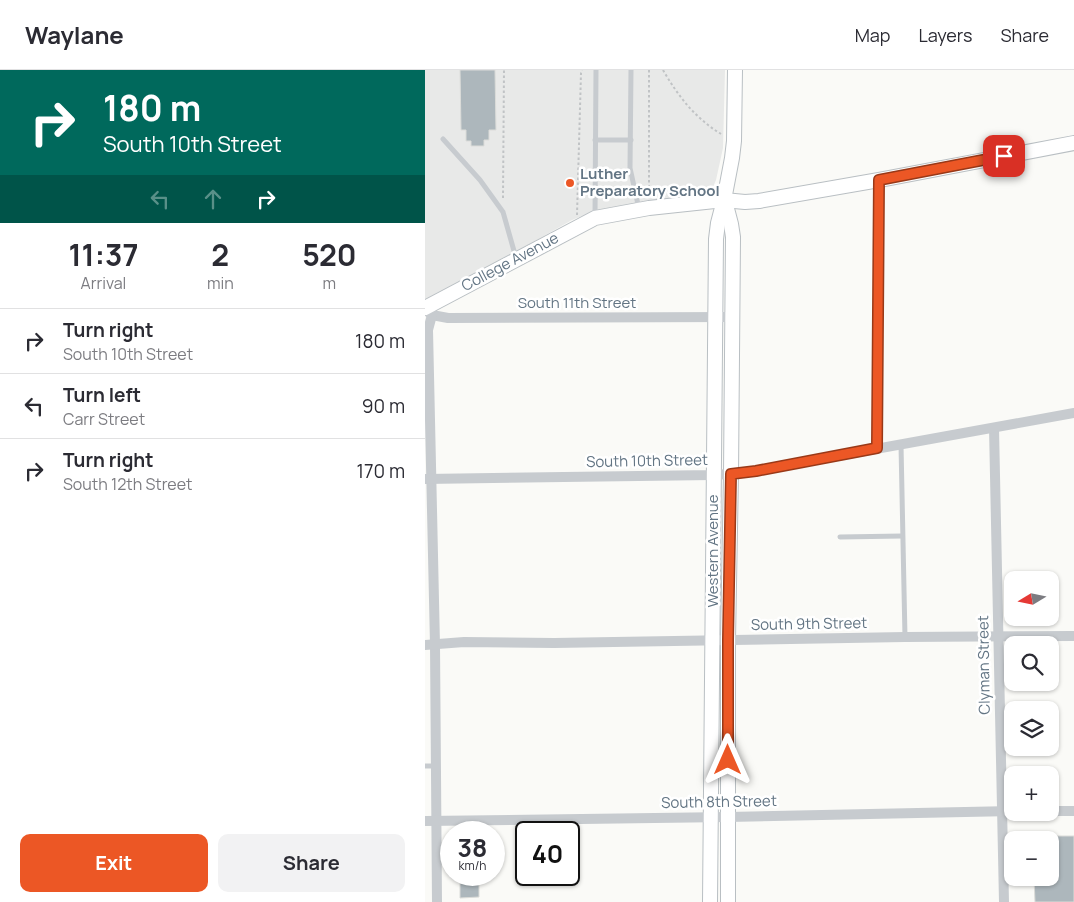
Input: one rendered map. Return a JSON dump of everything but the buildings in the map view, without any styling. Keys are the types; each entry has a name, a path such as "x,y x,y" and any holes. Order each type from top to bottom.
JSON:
{"street":[{"name":"Western Avenue","path":"710,902 716,239 718,223 725,200 734,141 735,70"},
{"name":"College Avenue","path":"427,311 517,259 595,218 644,209 725,200 745,202 759,200 879,180 1074,143"},
{"path":"877,448 879,180"},
{"name":"Western Avenue","path":"725,200 733,237 728,640 728,902"},
{"path":"427,311 430,821 437,902"},
{"name":"South 11th Street","path":"427,311 448,318 471,319 732,317"},
{"name":"South 10th Street","path":"429,479 713,476 756,471 1074,413"},
{"name":"Clyman Street","path":"994,428 999,636 1005,766"},
{"name":"South 9th Street","path":"430,645 464,642 553,643 1074,636"},
{"name":"South 8th Street","path":"430,821 1004,811"},
{"path":"1059,811 1074,811"},
{"name":"Clyman Street","path":"1004,902 1007,821"}],"lane":[{"path":"595,70 595,218"},
{"path":"631,70 630,168 644,209"},
{"path":"443,138 480,180 503,212 517,259"},
{"path":"595,140 631,140"},
{"path":"901,444 905,637"},
{"path":"839,537 902,536"}],"path":[{"path":"503,212 504,70"},
{"path":"577,227 582,70"},
{"path":"644,209 649,70"},
{"path":"663,70 673,88 686,105 712,128 734,141"}],"shaded area":[{"name":"Luther Preparatory School","path":"425,70 725,70 723,148 716,180 709,191 625,206 572,220 425,303"}],"place":[{"name":"Luther Preparatory School","path":"570,183"}],"route":[{"path":"728,760 731,474 877,448 879,180 1004,156"}]}
